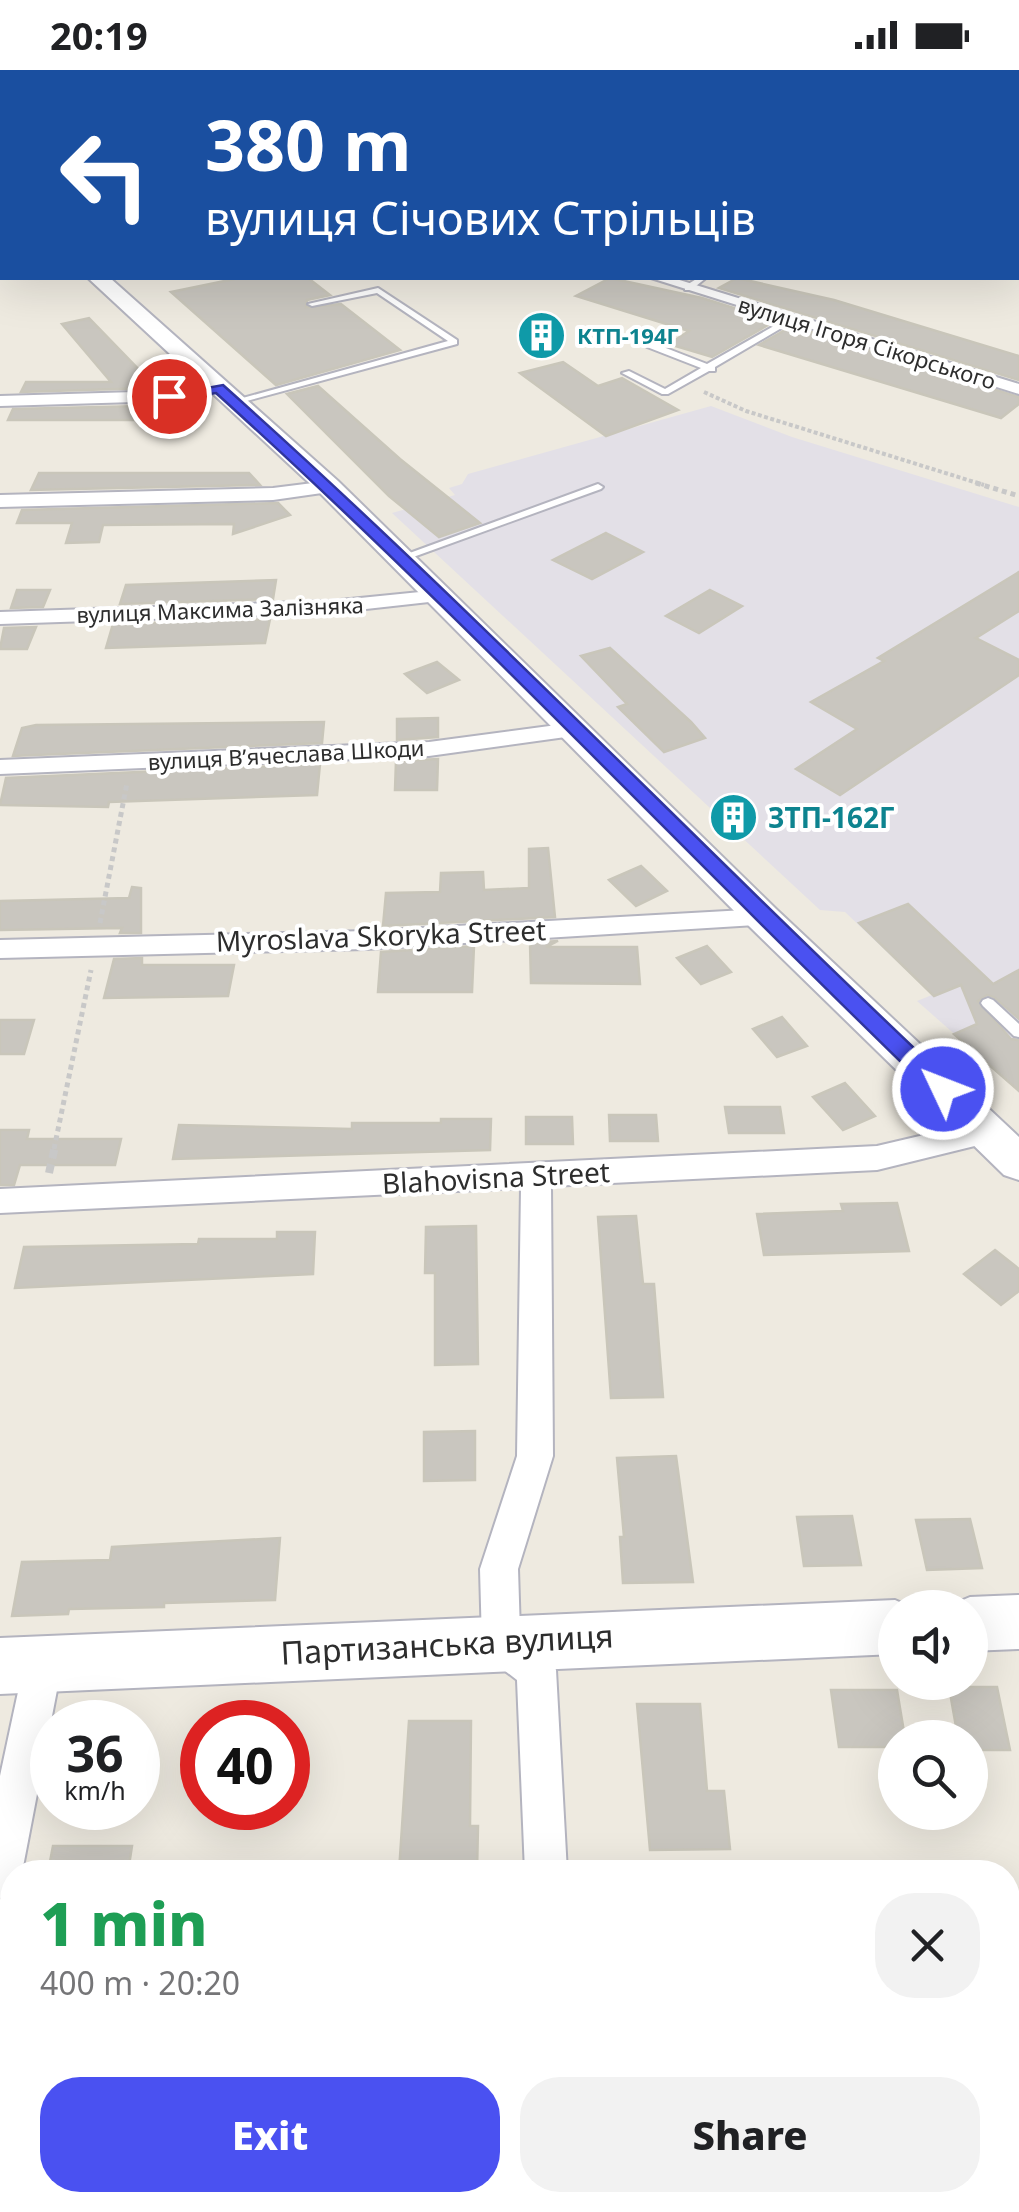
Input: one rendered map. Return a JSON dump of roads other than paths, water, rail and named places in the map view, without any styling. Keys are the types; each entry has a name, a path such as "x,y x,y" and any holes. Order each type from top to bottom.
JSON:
{"street":[{"path":"100,280 329,487 762,918 1019,1163"},
{"name":"вулиця Ігоря Сікорського","path":"695,283 791,320 1019,389"},
{"path":"0,401 227,396"},
{"path":"0,502 272,494 329,487"},
{"name":"вулиця Максима Залізняка","path":"0,618 330,607 440,596"},
{"name":"вулиця Вʼячеслава Шкоди","path":"0,767 429,749 572,730"},
{"name":"Myroslava Skoryka Street","path":"0,950 366,940 762,918"},
{"name":"Blahovisna Street","path":"0,1201 877,1158 988,1132"},
{"path":"536,1177 535,1456 499,1569 501,1642 536,1670 545,1860"},
{"path":"988,1623 1019,1622"},
{"name":"Партизанська вулиця","path":"21,1665 878,1628"},
{"path":"2,1860 21,1665"}],"lane":[{"path":"227,396 454,342 378,290 312,304"},
{"path":"626,373 665,392 712,369 791,320"},
{"path":"650,345 712,369"},
{"path":"401,558 598,487"},
{"path":"988,1003 1019,1032"}],"place":[{"name":"КТП-194Г","path":"542,336"},
{"name":"ЗТП-162Г","path":"733,818"}]}
